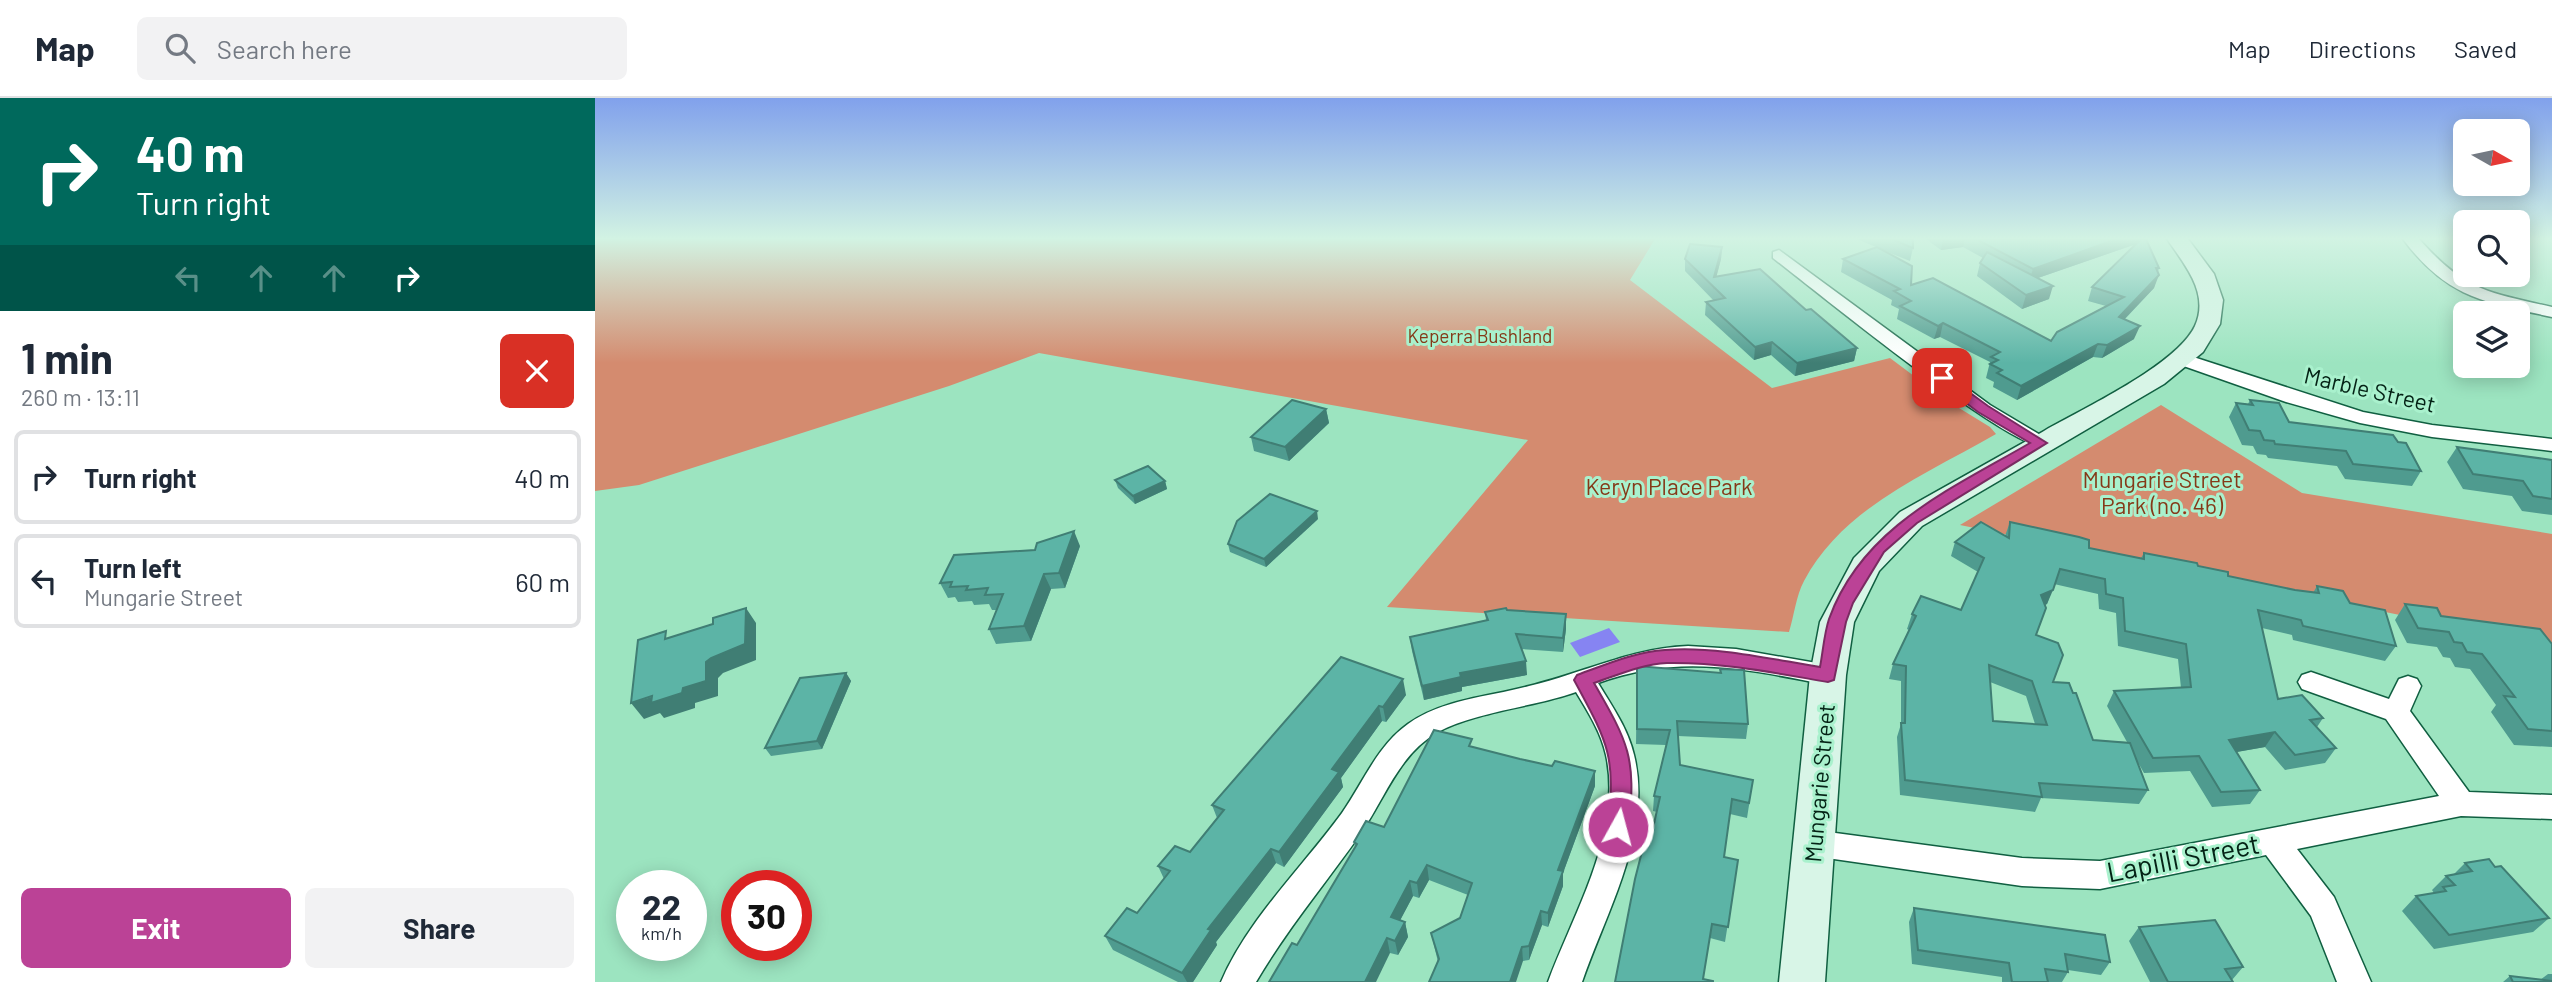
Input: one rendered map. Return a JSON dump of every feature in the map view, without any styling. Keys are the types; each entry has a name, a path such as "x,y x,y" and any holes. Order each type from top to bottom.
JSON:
{"street":[{"path":"1812,280 1983,409 2040,443"},
{"name":"Mungarie Street","path":"1802,982 1828,675 1837,622 1865,566 1879,549 1921,513 2182,359 2194,347 2208,324 2211,300 2205,280"},
{"path":"2453,280 2478,295 2552,312"},
{"name":"Marble Street","path":"2182,359 2262,388 2360,417 2405,427 2552,445"},
{"path":"1238,982 1269,930 1352,822 1391,759 1408,738 1422,728 1445,718 1583,680 1633,662 1666,656 1740,661 1828,675"},
{"path":"1566,982 1609,864 1622,796 1623,771 1618,749 1583,680"},
{"path":"2311,682 2396,712 2461,804"},
{"path":"2396,712 2409,686"},
{"name":"Lapilli Street","path":"1814,843 2022,872 2099,875 2271,839 2461,804 2552,807"},
{"path":"2271,839 2323,907 2354,982"}],"green space":[{"path":"595,280 1630,280 1772,388 1890,358 1946,400 1990,427 1996,434 1889,495 1841,532 1821,555 1804,581 1789,632 1387,607 1528,440 1039,353 949,386 639,485 595,491"},
{"name":"Mungarie Street Park (no. 46)","path":"2161,405 2302,493 2552,534 2552,646 1960,525"}],"shaded area":[{"path":"1609,628 1620,642 1580,657 1570,643"}],"building":[{"path":"1707,280 1773,280 1806,310 1811,309 1857,348 1797,363 1772,342 1755,347 1706,302 1725,298"},
{"path":"1883,280 1911,280 1911,285 1937,280 2051,341 2057,332 2124,297 2092,287 2099,280 2154,280 2119,317 2140,326 2107,345 2098,344 2021,386 1997,373 2002,370 1990,364 1998,360 1991,357 2000,352 1943,323 1938,326 1900,306 1911,301 1894,291 1900,289"},
{"path":"2005,280 2042,280 2053,286 2026,295"},
{"path":"1292,400 1326,409 1285,447 1251,437"},
{"path":"2250,400 2279,403 2289,422 2393,435 2398,442 2406,443 2421,471 2353,464 2346,451 2275,444 2274,441 2264,440 2260,431 2249,430 2236,403 2253,405"},
{"path":"2457,447 2552,460 2552,499 2533,496 2523,481 2473,474"},
{"path":"1148,466 1165,481 1133,496 1115,480"},
{"path":"1270,494 1317,511 1264,559 1228,544 1237,521"},
{"path":"1981,522 2009,538 2010,522 2089,540 2089,548 2144,559 2144,553 2197,563 2198,566 2228,572 2228,576 2295,590 2319,593 2317,586 2343,591 2350,603 2385,610 2396,646 2303,626 2301,620 2258,610 2278,699 2302,695 2323,718 2310,720 2336,748 2295,755 2275,732 2229,740 2260,790 2221,792 2199,756 2153,758 2114,691 2191,687 2186,644 2125,631 2123,598 2106,594 2105,579 2060,569 2053,590 2041,595 2046,608 2036,635 2058,643 2063,655 2053,682 2069,683 2073,693 2076,693 2093,740 2130,743 2148,790 2039,783 2042,797 1905,780 1901,723 1905,723 1906,666 1893,664 1916,616 1912,614 1921,596 1961,610 1984,558 1955,542","holes":["1989,665 2032,681 2047,725 1993,721"]},
{"path":"1074,531 1059,573 1044,574 1024,626 989,629 1003,594 985,595 988,588 966,590 968,586 950,587 952,582 940,583 954,555 1035,550 1037,543"},
{"path":"2405,604 2437,608 2441,616 2540,629 2552,644 2552,731 2528,729 2504,696 2515,697 2482,654 2467,652 2462,643 2454,642 2449,632 2418,628"},
{"path":"746,608 745,644 706,662 706,681 683,688 682,693 651,703 652,696 631,703 638,640 666,631 665,639 713,624 713,618"},
{"path":"1506,608 1566,614 1563,638 1516,634 1526,661 1460,673 1461,677 1422,686 1410,637 1488,620 1485,612"},
{"path":"1341,657 1403,679 1383,707 1379,706 1332,769 1339,772 1279,852 1271,849 1208,929 1211,930 1182,973 1105,936 1127,908 1137,913 1170,871 1158,866 1175,846 1190,852 1224,810 1212,805"},
{"path":"1637,666 1721,673 1720,669 1744,670 1748,724 1677,721 1680,765 1753,780 1749,803 1732,799 1724,857 1738,860 1728,927 1712,924 1703,979 1713,982 1615,982 1635,879 1646,836 1651,837 1660,797 1654,796 1670,730 1637,729"},
{"path":"846,673 817,741 765,748 800,678"},
{"path":"1434,730 1472,739 1469,746 1520,759 1552,766 1555,761 1595,771 1558,870 1563,871 1548,913 1541,911 1529,946 1522,947 1510,982 1429,982 1439,959 1431,933 1460,918 1472,883 1427,865 1417,883 1410,881 1391,917 1405,922 1395,941 1387,938 1365,982 1269,982 1292,943 1297,945 1357,844 1354,842 1366,821 1384,827"},
{"path":"2489,859 2495,867 2501,866 2549,918 2449,935 2416,896 2446,891 2443,887 2455,885 2446,876 2472,871 2465,863"},
{"path":"1914,908 2105,935 2110,962 2065,954 2068,972 2045,969 2048,982 2012,982 2009,963 1918,950"},
{"path":"2215,920 2243,967 2225,969 2233,982 2168,982 2139,927"},
{"path":"2510,976 2552,981 2552,982 2513,982"}],"route":[{"path":"1618,827 1623,784 1621,759 1610,728 1583,680 1612,668 1666,656 1747,662 1828,675 1837,622 1853,585 1879,549 1911,519 2040,443 1983,409 1942,378"}],"park label":[{"name":"Keperra Bushland","path":"1480,335"},
{"name":"Keryn Place Park","path":"1669,486"}]}
